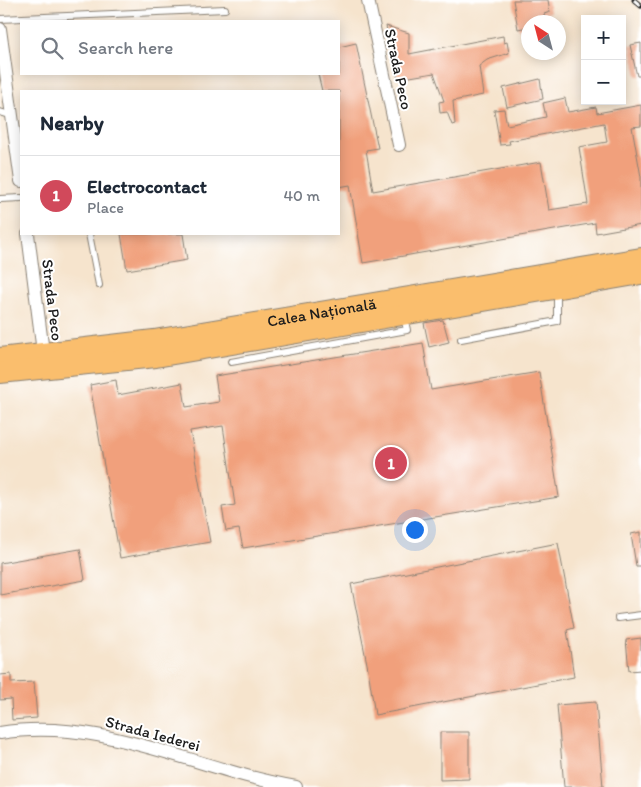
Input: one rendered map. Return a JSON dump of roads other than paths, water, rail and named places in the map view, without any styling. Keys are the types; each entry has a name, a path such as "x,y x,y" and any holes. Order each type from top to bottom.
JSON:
{"main road":[{"name":"Calea Națională","path":"0,373 154,340 641,258"},
{"name":"Calea Națională","path":"0,358 45,362 156,357 641,274"}],"street":[{"name":"Strada Peco","path":"368,0 399,145"},
{"path":"0,29 16,124 20,170"},
{"name":"Strada Peco","path":"28,235 45,362"},
{"name":"Strada Iederei","path":"0,733 51,730 109,736 296,787"}],"lane":[{"path":"0,19 225,9"},
{"path":"0,112 16,124"},
{"path":"0,199 20,198"},
{"path":"89,235 99,285"},
{"path":"461,339 557,321 557,288"},
{"path":"231,362 407,330 403,316"},
{"path":"618,618 641,615"}],"railway":[{"path":"634,0 641,6"}],"place":[{"name":"Electrocontact","path":"391,463"}]}
